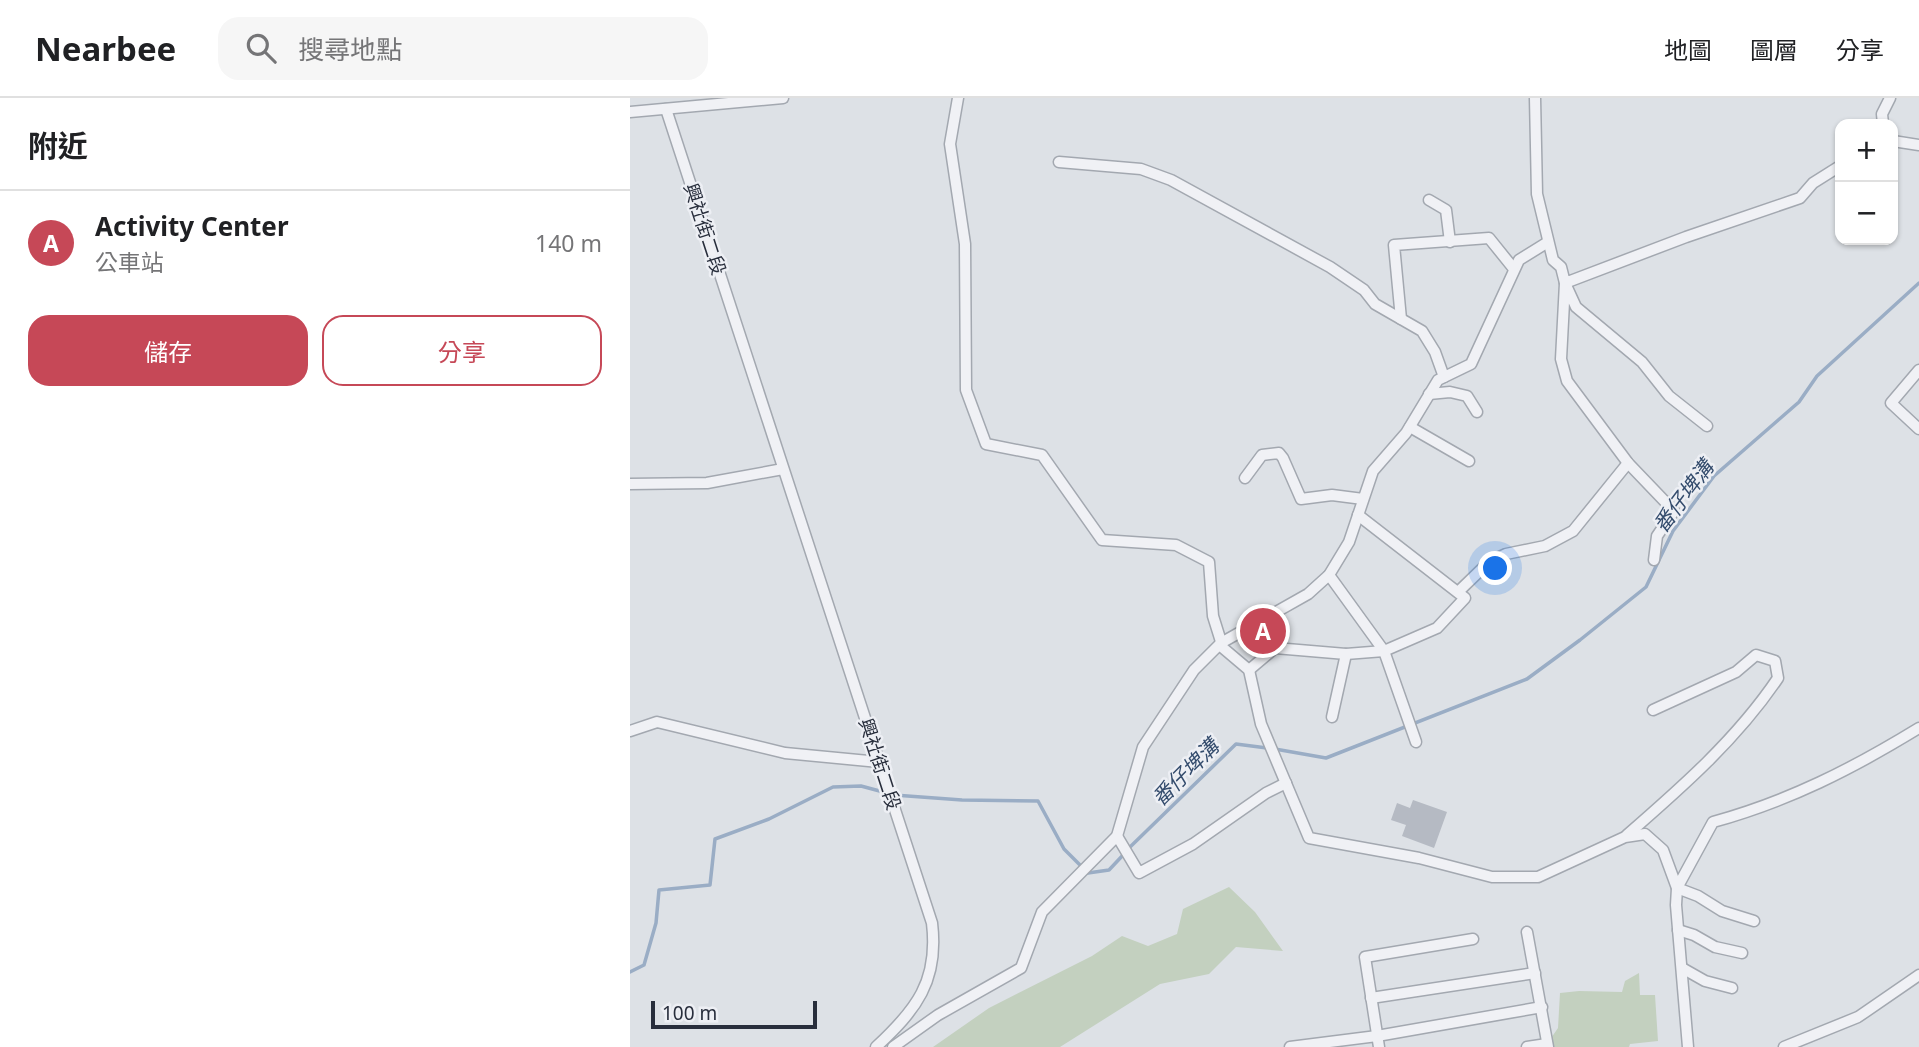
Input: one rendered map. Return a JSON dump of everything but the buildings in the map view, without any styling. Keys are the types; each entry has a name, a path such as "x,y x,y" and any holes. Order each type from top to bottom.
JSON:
{"street":[{"path":"630,112 783,98"},
{"path":"958,98 950,144 965,244 966,390 986,444 1042,455 1102,540 1176,545 1209,562 1213,616 1223,648 1249,670 1261,724 1309,838 1419,858 1492,877 1538,877 1625,837 1645,834 1663,850 1677,888 1676,905 1688,1047"},
{"path":"1535,98 1536,194 1553,260 1561,267 1576,307 1642,362 1669,396 1707,426"},
{"path":"1882,119 1882,114 1890,98"},
{"name":"興社街二段","path":"666,109 932,923 935,943 932,963 920,999 906,1019 876,1047"},
{"path":"1898,142 1919,145"},
{"path":"1059,162 1141,169 1171,180 1330,267 1364,290 1375,304 1422,331 1435,352 1444,377"},
{"path":"1565,283 1686,237 1800,198 1813,183 1835,169"},
{"path":"1429,200 1446,210 1450,242"},
{"path":"1401,319 1394,245 1489,238 1514,269"},
{"path":"893,1047 938,1015 1021,968 1042,912 1117,836 1143,747 1195,670 1222,643 1308,594 1329,575 1349,542 1373,471 1409,427 1438,380 1471,364 1519,260 1549,242"},
{"path":"1565,283 1561,359 1567,381 1628,463 1674,510 1657,536 1654,560"},
{"path":"1919,370 1891,403 1919,429"},
{"path":"1429,394 1450,392 1467,396 1477,412"},
{"path":"1409,427 1469,461"},
{"path":"1245,478 1262,454 1279,453 1301,499 1332,495 1363,499"},
{"path":"1458,592 1489,562 1506,554 1545,546 1573,531 1628,463"},
{"path":"630,484 707,483 783,469"},
{"path":"1249,670 1275,648 1346,654 1384,651 1437,628 1465,598 1358,515"},
{"path":"1329,575 1384,651 1416,742"},
{"path":"1332,717 1346,654"},
{"path":"1625,837 1693,778 1763,701 1778,678 1775,660 1756,655 1736,672 1653,710"},
{"path":"630,731 657,722 785,753 879,762"},
{"path":"1677,888 1713,822 1753,811 1809,790 1919,728"},
{"path":"1117,836 1139,873 1193,844 1266,793 1286,783"},
{"path":"1677,888 1698,896 1722,911 1754,921"},
{"path":"1678,930 1694,935 1715,947 1742,953"},
{"path":"1527,932 1547,1046 1527,1047"},
{"path":"1378,1041 1365,957 1473,939"},
{"path":"1682,968 1705,981 1732,988"},
{"path":"1371,998 1535,973"},
{"path":"1784,1047 1858,1017 1919,975"},
{"path":"1290,1047 1378,1041 1542,1007"}],"green space":[{"path":"1229,887 1255,912 1283,951 1236,947 1209,974 1160,984 1060,1047 933,1047 989,1008 1092,956 1122,936 1148,946 1177,934 1183,909"},
{"path":"1639,973 1640,995 1655,995 1658,1041 1630,1044 1629,1047 1545,1047 1558,1028 1560,993 1622,992 1625,981"}],"waterway":[{"name":"番仔埤溝","path":"1275,749 1326,758 1527,679 1646,587 1673,531 1714,476 1799,402 1817,376 1919,283"},
{"name":"番仔埤溝","path":"1129,848 1236,744 1267,748"},
{"name":"番仔埤溝","path":"630,972 644,965 656,923 659,890 710,885 715,839 769,819 833,787 861,786 887,793"},
{"name":"番仔埤溝","path":"894,795 962,800 1038,801 1064,849 1088,873 1109,870 1124,854"}],"place":[{"name":"Activity Center","path":"1263,631"}]}
